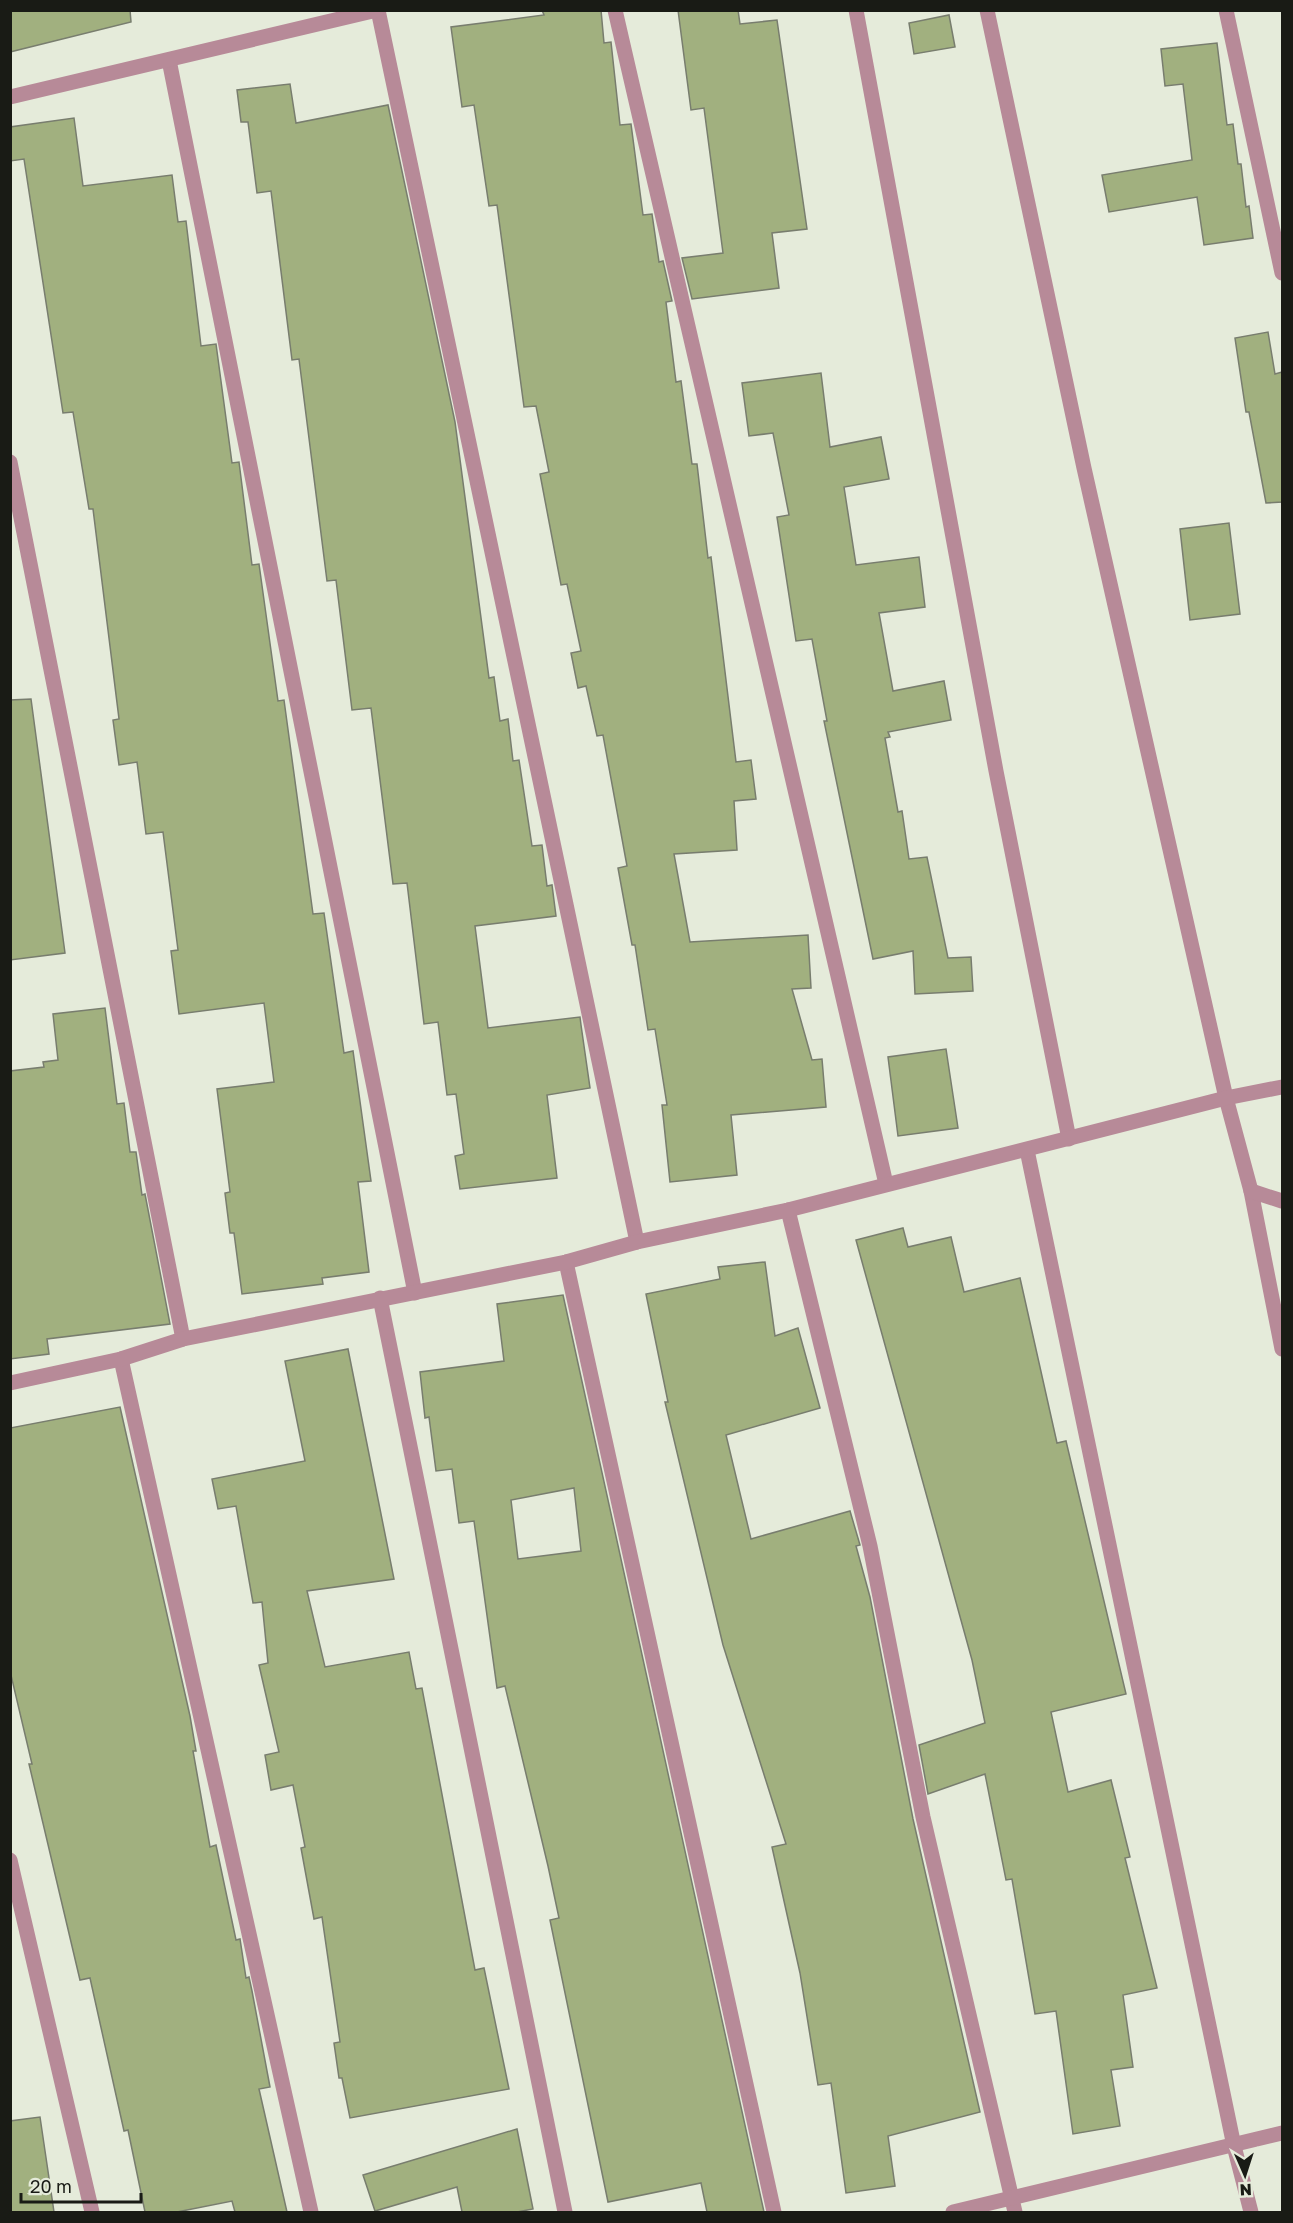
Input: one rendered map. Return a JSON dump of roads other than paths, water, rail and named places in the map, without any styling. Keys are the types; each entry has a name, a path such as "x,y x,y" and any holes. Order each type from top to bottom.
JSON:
{"street":[{"path":"10,97 377,10 636,1242"},
{"path":"615,10 886,1184"},
{"path":"856,10 993,759 1069,1139"},
{"path":"987,10 1087,480 1226,1098 1251,1191 1282,1349"},
{"path":"1226,10 1282,273"},
{"path":"169,60 415,1293"},
{"path":"10,462 183,1339"},
{"path":"10,1383 121,1359 183,1339 566,1262 636,1242 788,1210 1226,1098 1282,1087"},
{"path":"1027,1150 1234,2146 1251,2212"},
{"path":"1251,1191 1282,1201"},
{"path":"788,1210 870,1546 923,1817 1013,2206"},
{"path":"566,1262 774,2212"},
{"path":"380,1298 565,2212"},
{"path":"121,1359 311,2212"},
{"path":"10,1860 92,2212"},
{"path":"953,2212 1013,2206 1282,2133"}]}
